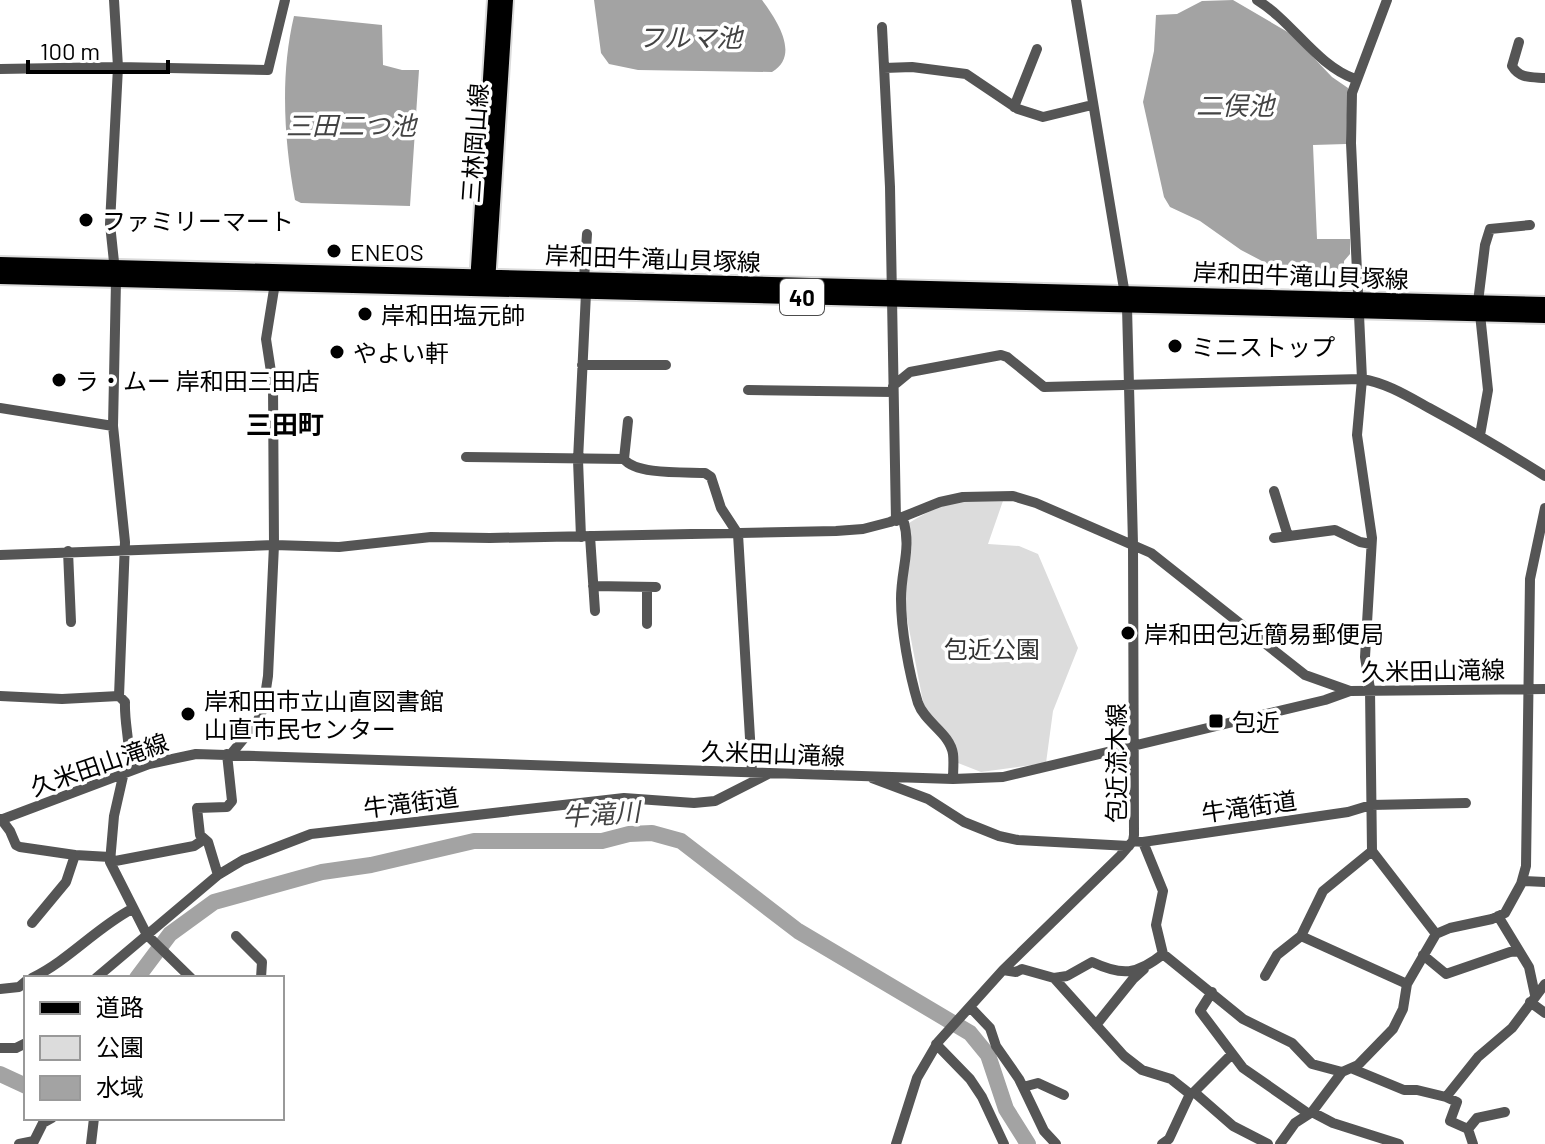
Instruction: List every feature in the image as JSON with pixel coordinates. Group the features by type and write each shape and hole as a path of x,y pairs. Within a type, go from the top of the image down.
{"main road":[{"name":"三林岡山線","path":"482,282 495,0"},
{"name":"三林岡山線","path":"482,282 506,0"},
{"name":"岸和田牛滝山貝塚線","path":"0,264 113,265 585,286 1479,308 1545,304"},
{"name":"岸和田牛滝山貝塚線","path":"0,277 275,283 482,282"},
{"name":"岸和田牛滝山貝塚線","path":"1479,308 1545,316"}],"street":[{"path":"114,0 118,67 110,224 116,281 113,426 124,550 119,696 125,702 124,727 131,752 114,816 110,860 148,937 188,976"},
{"path":"0,69 118,67 268,70 285,0"},
{"name":"包近流木線","path":"896,1144 917,1078 936,1044 1003,970 1135,843 1133,544 1126,300 1076,0"},
{"path":"1257,0 1274,10 1338,73 1355,79"},
{"path":"1387,0 1355,79 1351,143 1362,379 1357,435 1371,544 1365,657 1370,689 1372,851 1436,934"},
{"path":"882,27 899,520 908,536 901,598 904,633 919,705 929,722 948,741 953,752 953,779"},
{"path":"1519,42 1512,66 1516,73 1523,77 1545,78"},
{"path":"1014,107 1037,49"},
{"path":"884,68 912,67 966,74 1014,107 1030,114 1053,117 1064,110 1092,105"},
{"path":"1480,435 1488,390 1479,308 1485,245 1490,229 1530,225"},
{"path":"587,234 578,460 595,611"},
{"path":"218,875 208,842 200,835 197,808 227,807 232,801 229,754 256,724 263,709 268,676 274,545 273,385 266,339 275,283"},
{"path":"748,390 893,389 910,372 1001,355 1044,387 1362,379 1390,387 1480,435 1545,476"},
{"path":"582,365 666,365"},
{"path":"5,412 58,423 113,426"},
{"path":"628,421 624,459 631,467 705,473 711,477 721,508 738,534 752,772"},
{"path":"466,457 624,459"},
{"path":"1274,491 1288,536"},
{"path":"0,555 274,545 339,547 410,538 849,530 899,520 940,502 963,497 1013,496 1133,544 1171,567 1305,675 1350,691"},
{"path":"1280,1144 1295,1123 1310,1113 1348,1070 1393,1029 1403,1009 1407,984 1436,934 1505,913 1522,881 1526,866 1530,579 1545,508"},
{"path":"1274,538 1335,530 1371,544"},
{"path":"68,551 71,622"},
{"path":"593,586 652,587 647,624"},
{"name":"久米田山滝線","path":"0,820 171,758 229,754 953,779 1003,777 1350,691 1545,689"},
{"path":"0,696 62,699 119,696"},
{"name":"牛滝街道","path":"99,976 218,875 243,860 311,834 624,798 715,801 770,773"},
{"name":"牛滝街道","path":"866,776 928,799 964,822 1018,840 1135,843 1348,812 1371,805 1466,803"},
{"path":"0,820 20,847 110,860 194,846 203,840"},
{"path":"1135,843 1163,891 1156,925 1163,954 1243,1019 1292,1043 1312,1064 1348,1070 1404,1090 1446,1097 1457,1102 1450,1121 1468,1129 1473,1144"},
{"path":"1265,976 1277,955 1301,936 1323,891 1372,851"},
{"path":"32,923 66,882 75,855"},
{"path":"1522,881 1545,882"},
{"path":"36,976 53,967 132,909"},
{"path":"1498,916 1529,967 1532,998 1545,1013"},
{"path":"236,936 262,962 261,976"},
{"path":"1301,936 1407,984"},
{"path":"1423,955 1446,974 1519,951"},
{"path":"1096,1025 1133,979 1163,954"},
{"path":"1003,970 1016,972 1022,969 1054,978 1067,976 1092,962 1126,972 1145,969"},
{"path":"1054,978 1124,1056 1142,1070 1171,1079 1233,1126 1268,1144"},
{"path":"0,989 19,987 24,983"},
{"path":"1446,1097 1478,1057 1512,1028 1545,984"},
{"path":"1212,992 1200,1011 1243,1068 1310,1113 1399,1144"},
{"path":"967,1010 990,1028 996,1046 1023,1087 1044,1131 1056,1144"},
{"path":"0,1048 16,1048 24,1044"},
{"path":"936,1044 970,1079 1004,1144"},
{"path":"1162,1144 1169,1139 1192,1093 1232,1054"},
{"path":"1023,1087 1038,1083 1064,1095"},
{"path":"1468,1129 1477,1118 1505,1112"},
{"path":"19,1144 34,1141 43,1123 48,1120"},
{"path":"91,1144 94,1120"}],"green space":[{"name":"包近公園","path":"1004,498 988,544 1019,546 1038,554 1078,648 1053,711 1046,763 981,772 958,763 924,707 905,608 912,547 909,523 954,503"}],"water":[{"name":"フルマ池","path":"594,0 762,0 779,27 785,56 772,72 638,70 609,64 601,53"},
{"name":"二俣池","path":"1233,0 1291,34 1332,77 1348,88 1346,144 1313,145 1317,239 1350,239 1350,254 1344,261 1344,273 1283,272 1241,250 1200,221 1170,207 1164,197 1143,102 1154,51 1156,15 1177,14 1202,1"},
{"name":"三田二つ池","path":"294,16 382,25 383,65 419,70 410,206 301,203 295,200 285,108 287,61"}],"waterway":[{"name":"牛滝川","path":"138,976 170,934 214,902 322,872 371,865 474,841 602,841 629,834 652,833 681,841 798,931 970,1033 988,1055 1006,1109 1028,1144"},
{"name":"牛滝川","path":"0,1074 24,1085"}],"place":[{"name":"ファミリーマート","path":"86,220"},
{"name":"ENEOS","path":"334,251"},
{"name":"岸和田塩元帥","path":"365,314"},
{"name":"ミニストップ","path":"1175,346"},
{"name":"やよい軒","path":"337,352"},
{"name":"ラ・ムー 岸和田三田店","path":"59,380"},
{"name":"岸和田包近簡易郵便局","path":"1128,633"},
{"name":"岸和田市立山直図書館 山直市民センター","path":"188,714"},
{"name":"包近","path":"1216,721"}],"district":[{"name":"三田町","path":"285,423"}]}
